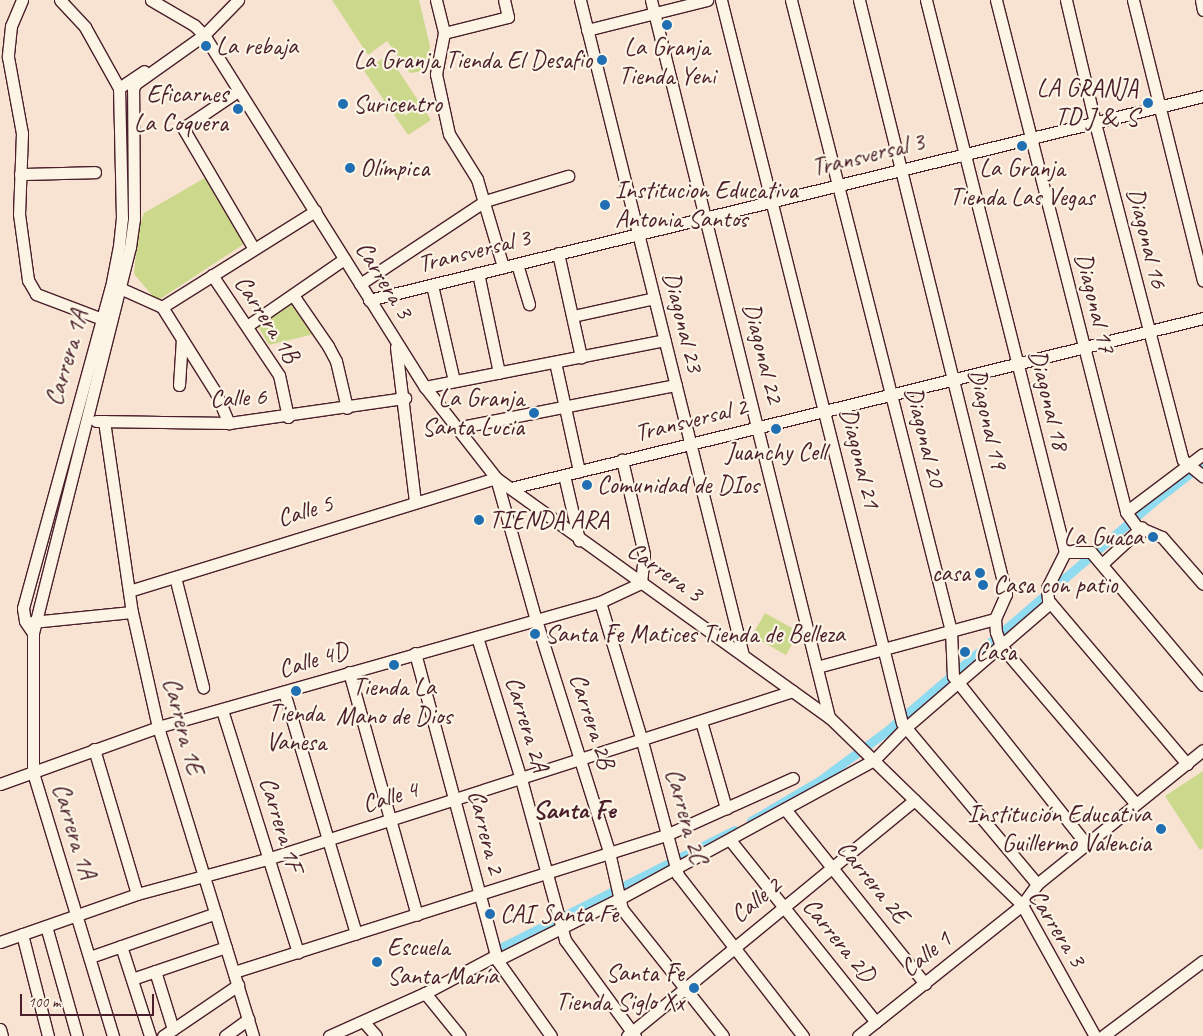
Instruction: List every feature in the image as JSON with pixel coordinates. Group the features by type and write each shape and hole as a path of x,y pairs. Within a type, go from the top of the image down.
{"street":[{"path":"22,0 11,26 8,57 22,133 19,214 28,280 36,294 102,319"},
{"name":"Carrera 1A","path":"32,626 23,608 72,422 111,287 122,218 120,88 85,27 60,0"},
{"name":"Carrera 3","path":"151,0 194,25 204,34 425,387 496,478 579,540 829,717 1022,905 1095,1036"},
{"path":"120,88 130,78 183,50 204,34 238,0"},
{"path":"436,0 444,34 436,74 449,134 472,168 485,201 503,267"},
{"path":"444,34 508,17 504,0"},
{"name":"Diagonal 23","path":"580,0 743,655"},
{"path":"587,30 653,7 707,0"},
{"name":"Diagonal 21","path":"721,0 902,721 1037,884"},
{"name":"Diagonal 20","path":"790,0 951,631 950,662 955,679 1087,845"},
{"name":"Diagonal 19","path":"859,0 955,378 1006,594 995,619 999,640"},
{"name":"Diagonal 18","path":"926,0 963,155 1065,552"},
{"name":"Diagonal 17","path":"996,0 1083,348 1133,521"},
{"name":"Diagonal 16","path":"1066,0 1094,123 1183,460 1203,476"},
{"path":"1133,0 1203,280"},
{"path":"1201,0 1203,10"},
{"name":"Diagonal 22","path":"653,7 759,426 829,717"},
{"name":"Carrera 1A","path":"113,1036 33,772 32,626 122,289 134,219 133,89 135,84 183,50"},
{"path":"238,91 183,128 254,249"},
{"name":"Transversal 3","path":"369,300 1203,96"},
{"path":"20,174 95,172"},
{"path":"360,284 485,201 568,176"},
{"path":"229,423 224,408 162,307 315,211"},
{"path":"558,254 581,357"},
{"path":"247,326 344,259"},
{"path":"517,264 529,304"},
{"path":"478,273 499,373"},
{"name":"Carrera 1B","path":"212,275 279,375 288,417"},
{"path":"432,284 454,382"},
{"name":"Carrera 1A","path":"122,289 162,307"},
{"path":"293,295 332,354 347,408"},
{"path":"573,316 654,298"},
{"name":"Transversal 2","path":"511,488 890,393 1203,318"},
{"path":"179,385 182,339"},
{"path":"425,387 664,340"},
{"path":"396,342 405,398 416,501"},
{"path":"556,362 579,471"},
{"path":"456,428 676,385"},
{"name":"Calle 6","path":"72,422 229,423 288,417 405,398"},
{"name":"Carrera 1E","path":"104,421 132,612 158,727 253,1036"},
{"path":"1101,563 1133,521 1203,454"},
{"path":"622,460 644,554 641,583"},
{"path":"564,475 579,540"},
{"name":"Calle 5","path":"129,591 416,501 496,478"},
{"name":"Carrera 2B","path":"496,478 536,620 581,760 609,852 619,897 627,919 723,1036"},
{"path":"1133,521 1162,537 1203,584"},
{"path":"1187,764 1049,602 1047,588 1065,552 1091,552 1203,685"},
{"path":"175,577 203,687"},
{"name":"Calle 4D","path":"0,784 158,727 600,602 641,583"},
{"name":"Carrera 2C","path":"600,602 642,741 674,865 682,884 803,1036"},
{"path":"329,1036 364,1022 425,993 495,955 560,927 619,897 674,865 730,840 871,758 902,721 955,679 999,640 1049,602"},
{"path":"32,626 132,612"},
{"path":"817,667 995,619"},
{"name":"Carrera 2A","path":"477,638 521,779 560,927 578,960 631,1035"},
{"path":"999,640 1135,803"},
{"name":"Carrera 2","path":"415,653 495,955 551,1036"},
{"path":"349,672 417,915"},
{"name":"Calle 4","path":"0,942 137,894 326,840 642,741 792,691"},
{"path":"284,692 326,840 356,934"},
{"name":"Carrera 1F","path":"222,710 298,952"},
{"path":"702,721 726,808"},
{"path":"94,749 137,894"},
{"name":"Calle 1","path":"858,1036 1022,905 1037,884 1203,750"},
{"path":"234,972 609,852 668,840 726,808 793,778"},
{"name":"Calle 2","path":"631,1035 732,949 914,800"},
{"name":"Carrera 2E","path":"785,809 925,984"},
{"name":"Carrera 2D","path":"730,840 876,1022"},
{"path":"90,956 216,914"},
{"path":"46,926 77,1036"},
{"path":"22,934 48,1036"},
{"path":"121,946 150,1036"},
{"path":"132,979 226,947"},
{"path":"1103,1036 1203,961"},
{"path":"155,971 168,1033 238,985"},
{"path":"425,993 460,1036"},
{"path":"225,1036 248,1020"},
{"path":"364,1022 376,1036"},
{"path":"0,1029 2,1036"}],"green space":[{"path":"332,0 419,0 430,46 429,59 424,71 410,73 387,41 368,55"},
{"path":"388,55 431,120 408,135 364,71"},
{"path":"208,176 247,242 157,301 134,274 138,230 144,213"},
{"path":"291,302 314,334 269,345 256,323"},
{"path":"765,613 799,632 786,655 752,636"},
{"path":"1203,771 1203,848 1200,850 1165,796"}],"waterway":[{"path":"751,821 819,781 888,730 1152,503 1203,463"},
{"path":"496,950 735,830"}],"place":[{"name":"La Granja Tienda Yeni","path":"667,25"},
{"name":"La rebaja","path":"206,46"},
{"name":"La Granja Tienda El Desafio","path":"602,60"},
{"name":"LA GRANJA TD J &, S","path":"1148,103"},
{"name":"Suricentro","path":"343,104"},
{"name":"Eficarnes La Coquera","path":"238,109"},
{"name":"La Granja Tienda Las Vegas","path":"1022,146"},
{"name":"Olímpica","path":"350,168"},
{"name":"Institucion Educativa Antonia Santos","path":"605,205"},
{"name":"La Granja Santa Lucia","path":"534,413"},
{"name":"Juanchy Cell","path":"776,429"},
{"name":"Comunidad de DIos","path":"587,485"},
{"name":"TIENDA ARA","path":"479,520"},
{"name":"La Guaca","path":"1153,537"},
{"name":"casa","path":"980,573"},
{"name":"Casa con patio","path":"983,585"},
{"name":"Santa Fe Matices Tienda de Belleza","path":"535,634"},
{"name":"Casa","path":"965,652"},
{"name":"Tienda La Mano de Dios","path":"394,665"},
{"name":"Tienda Vanesa","path":"296,691"},
{"name":"Institución Educativa Guillermo Valencia","path":"1161,829"},
{"name":"CAI Santa Fe","path":"490,914"},
{"name":"Escuela Santa María","path":"377,962"},
{"name":"Santa Fe Tienda Siglo Xx","path":"694,988"}],"district":[{"name":"Santa Fe","path":"574,810"}]}
